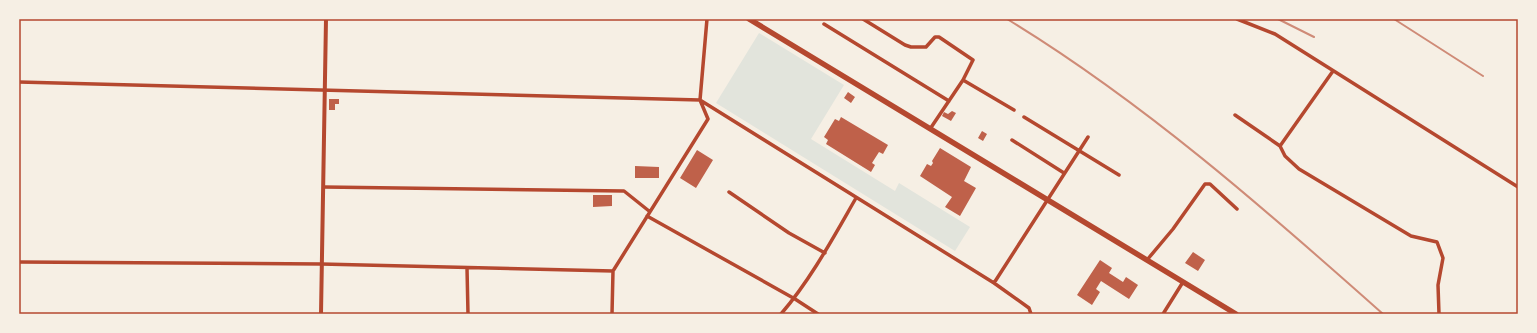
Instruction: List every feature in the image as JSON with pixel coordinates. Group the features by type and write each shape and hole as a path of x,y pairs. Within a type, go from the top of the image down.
{"main road":[{"path":"749,19 1236,314"}],"street":[{"path":"320,314 326,91 326,19"},
{"path":"612,314 613,271 649,211 708,119 700,100 707,19"},
{"path":"864,19 911,48 926,47 935,37 939,37 973,60 964,80 930,129"},
{"path":"1237,19 1275,34 1518,187"},
{"path":"824,24 949,101"},
{"path":"1280,146 1333,71"},
{"path":"964,80 1014,110"},
{"path":"19,82 700,100 994,283 1029,308 1031,314"},
{"path":"1235,115 1280,146 1284,156 1299,169 1411,236 1437,242 1443,258 1438,285 1439,314"},
{"path":"1024,117 1119,175"},
{"path":"994,283 1088,137"},
{"path":"1012,140 1064,173"},
{"path":"1147,260 1173,229 1205,184 1210,184 1237,209"},
{"path":"324,187 624,191 649,211"},
{"path":"729,192 789,233 825,253"},
{"path":"781,314 795,299 825,253 856,198"},
{"path":"647,216 795,299 818,314"},
{"path":"19,262 321,264 613,271"},
{"path":"467,268 468,314"},
{"path":"1163,314 1183,282"}],"shaded area":[{"path":"759,33 844,85 811,139 895,191 899,183 970,227 955,251 716,103"}],"building":[{"path":"848,92 855,97 851,103 844,98"},
{"path":"329,99 339,99 339,104 335,104 335,110 329,110"},
{"path":"952,111 956,113 951,121 942,116 944,112 948,114"},
{"path":"841,117 888,145 883,154 879,152 872,163 875,165 871,172 826,144 828,140 824,137 835,119 839,121"},
{"path":"982,131 987,134 983,141 978,138"},
{"path":"940,148 971,167 964,181 976,188 960,216 945,207 952,197 920,176 927,164 931,166 933,163 932,161"},
{"path":"697,150 713,160 696,188 680,178"},
{"path":"635,166 659,167 659,178 635,178"},
{"path":"593,195 612,195 612,206 593,207"},
{"path":"1193,252 1205,260 1198,271 1185,263"},
{"path":"1100,260 1112,268 1109,273 1123,282 1126,277 1138,285 1129,299 1101,281 1096,289 1100,292 1092,305 1077,295"}],"railway":[{"path":"1007,19 1057,51 1154,121 1248,196 1383,314"},
{"path":"1278,19 1314,37"},
{"path":"1394,19 1483,76"}]}
